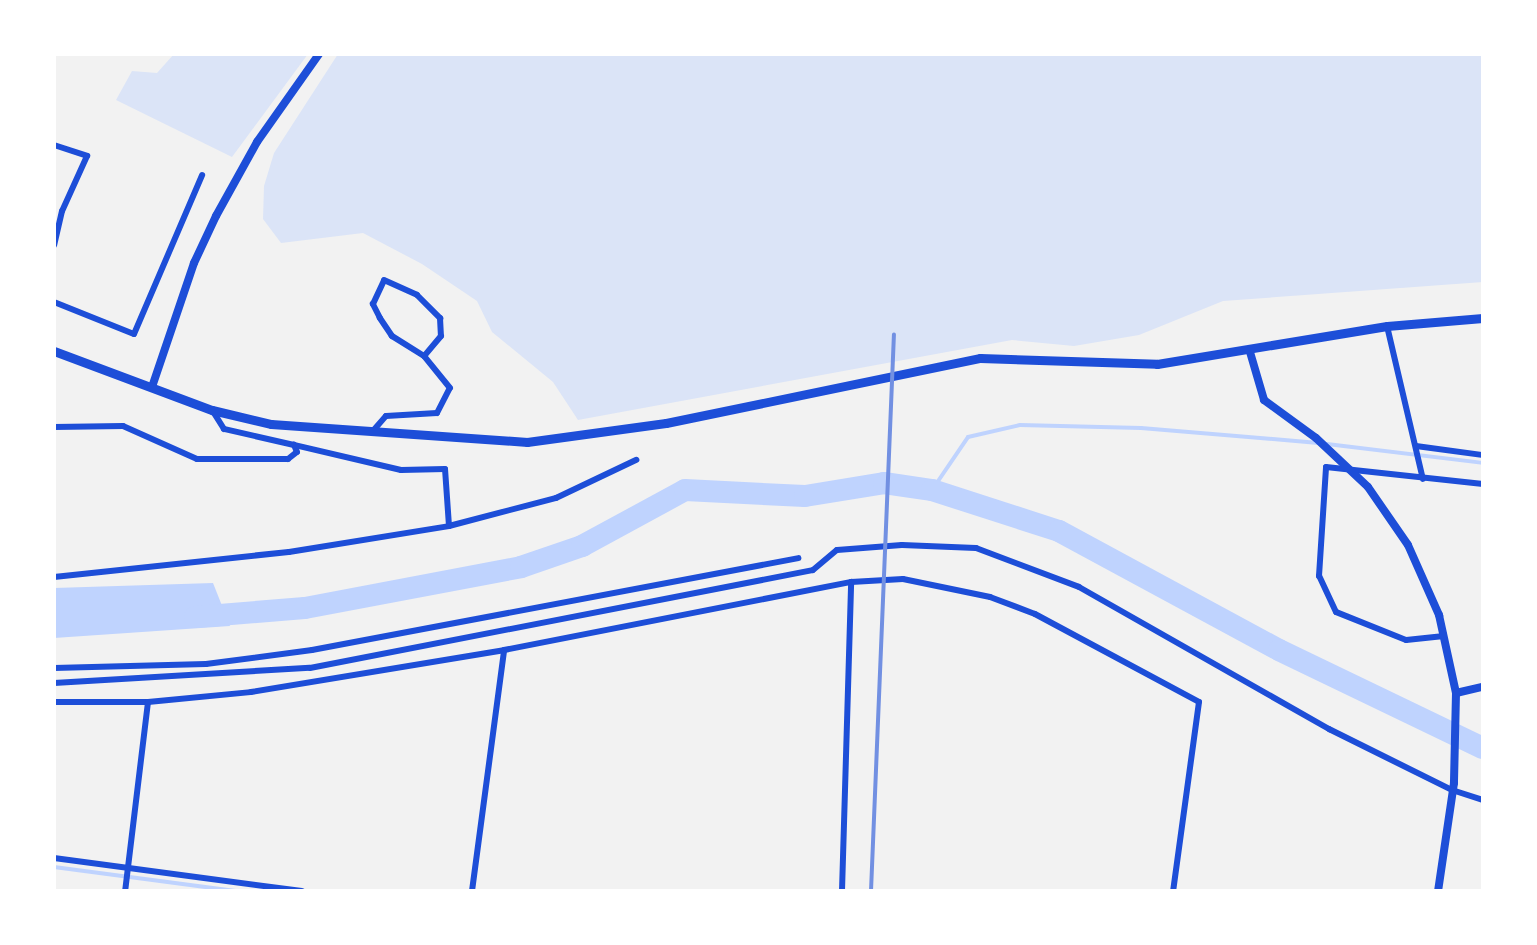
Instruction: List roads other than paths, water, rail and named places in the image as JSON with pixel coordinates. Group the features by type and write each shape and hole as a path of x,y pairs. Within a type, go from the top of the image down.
{"main road":[{"path":"54,351 212,410 271,424 370,435 571,439 980,358 1157,364 1250,352 1387,326 1483,318"}],"street":[{"path":"152,387 194,263 216,216 257,142 319,54"},
{"path":"54,145 87,156 62,211 54,245"},
{"path":"54,302 134,334 202,175"},
{"path":"370,435 386,416 422,417 437,413 447,403 450,388 424,356 392,336 380,318 373,304 384,280 417,295 440,318 441,336 424,356"},
{"path":"1387,326 1423,479"},
{"path":"1250,352 1264,400 1316,438 1368,487 1408,545 1444,636 1456,693 1453,786 1438,891"},
{"path":"212,410 224,429 401,470 445,469 449,526"},
{"path":"54,427 123,426 197,459 288,459 297,452 294,445"},
{"path":"1416,446 1483,455"},
{"path":"54,577 289,552 449,526 556,498 636,460"},
{"path":"1444,636 1406,640 1336,612 1319,576 1326,467 1483,484"},
{"path":"54,683 310,668 813,570 837,550 902,545 976,548 1079,587 1329,729 1483,800"},
{"path":"54,668 206,664 312,650 798,558"},
{"path":"54,702 148,702 251,692 504,650 851,582 903,579 990,597 1082,636 1199,702 1173,891"},
{"path":"842,891 851,582"},
{"path":"472,891 504,650"},
{"path":"1456,693 1483,687"},
{"path":"125,891 148,702"},
{"path":"54,858 302,891"}],"water":[{"path":"213,583 230,626 54,638 54,588"}],"waterway":[{"path":"932,490 968,437 1020,425 1141,428 1318,443"},
{"path":"1327,444 1483,463"},
{"path":"195,617 305,608 521,567 582,546 685,490 805,496 884,483 932,490 1059,531 1279,650 1483,748"},
{"path":"54,867 237,891"}],"railway":[{"path":"871,891 894,334"}]}
